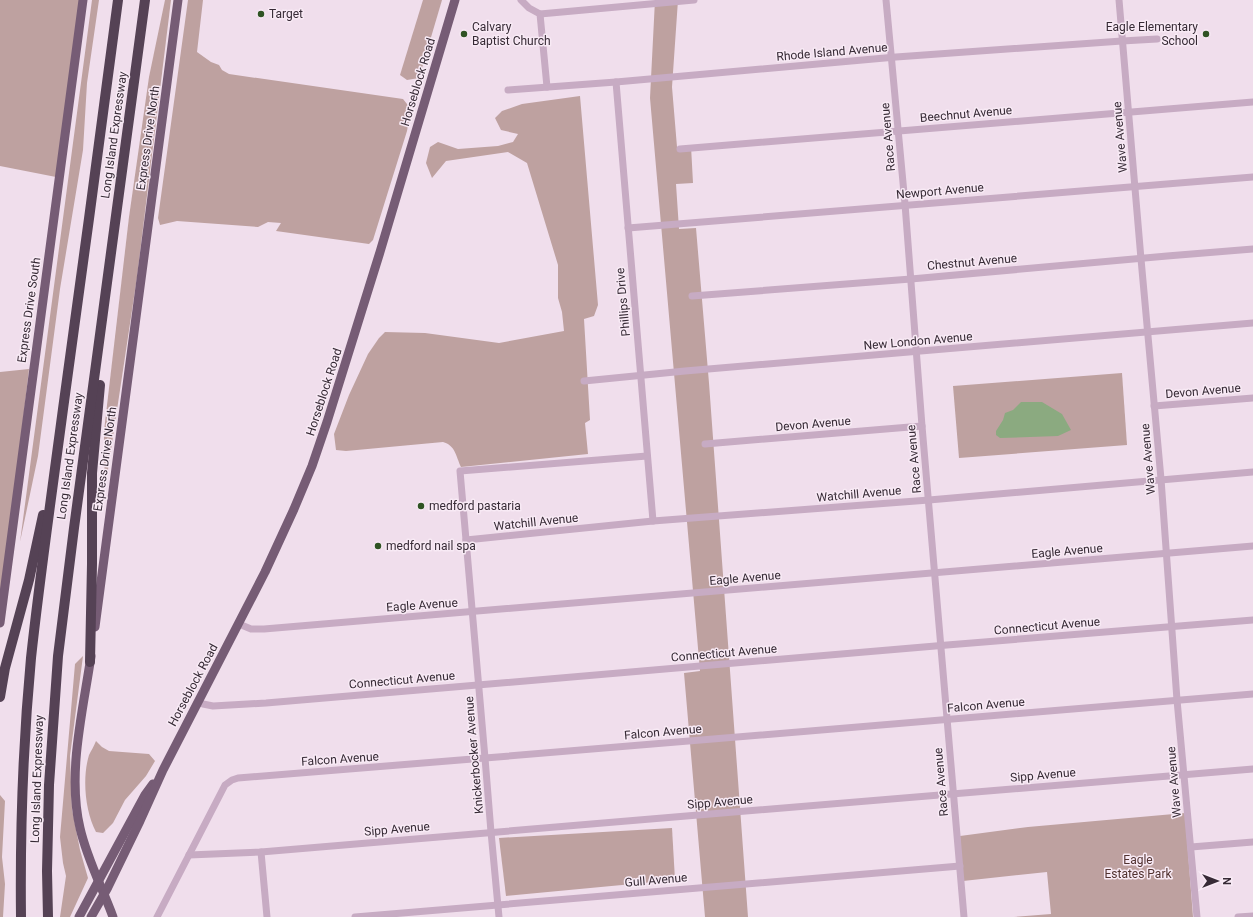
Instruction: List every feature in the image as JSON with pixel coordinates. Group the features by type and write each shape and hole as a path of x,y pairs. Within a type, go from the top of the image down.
{"highway":[{"name":"Long Island Expressway","path":"21,917 21,824 27,701 36,615 118,0"},
{"name":"Long Island Expressway","path":"48,917 47,871 49,785 56,678 63,614 145,0"},
{"path":"90,662 92,473 99,390 103,313"},
{"path":"0,697 5,668 29,580 57,453"}],"main road":[{"name":"Express Drive South","path":"0,623 84,0"},
{"name":"Express Drive North","path":"113,917 89,859 80,827 76,806 75,786 77,753 178,0"},
{"name":"Horseblock Road","path":"91,917 150,800 163,770 265,572 294,509 320,445 380,252 455,0"},
{"name":"Horseblock Road","path":"79,917 145,795 163,770"},
{"path":"89,859 98,862 110,860"}],"street":[{"path":"521,0 529,8 540,14 694,0"},
{"name":"Race Avenue","path":"886,0 899,131 922,426 964,917"},
{"name":"Wave Avenue","path":"1119,0 1161,479 1165,553 1177,700 1197,917"},
{"path":"540,14 547,87"},
{"name":"Rhode Island Avenue","path":"508,90 892,58 1122,41 1157,40"},
{"name":"Phillips Drive","path":"616,82 653,521"},
{"name":"Beechnut Avenue","path":"680,150 1253,102"},
{"name":"Newport Avenue","path":"628,228 905,204 1253,177"},
{"name":"Chestnut Avenue","path":"692,296 911,279 1253,249"},
{"name":"New London Avenue","path":"584,381 1253,324"},
{"name":"Devon Avenue","path":"1154,406 1253,398"},
{"name":"Devon Avenue","path":"705,444 922,426"},
{"name":"Knickerbocker Avenue","path":"499,917 460,471 647,456"},
{"name":"Watchill Avenue","path":"466,540 653,521 929,500 1253,472"},
{"name":"Eagle Avenue","path":"239,624 251,628 264,629 1253,546"},
{"name":"Connecticut Avenue","path":"198,702 208,706 219,706 274,702 1253,620"},
{"name":"Falcon Avenue","path":"158,917 225,785 238,778 1253,694"},
{"name":"Sipp Avenue","path":"189,855 261,852 1253,769"},
{"path":"1191,847 1253,842"},
{"path":"261,852 267,917"},
{"name":"Gull Avenue","path":"355,917 960,866"},
{"path":"1238,917 1253,916"}],"green space":[{"path":"0,0 82,0 56,177 0,166"},
{"path":"92,0 99,0 87,83 83,150 60,289 38,456 20,542"},
{"path":"165,0 171,0 137,277 106,483 104,431 129,217 149,77"},
{"path":"188,0 203,0 197,52 211,62 219,65 222,70 229,74 403,99 411,109 407,131 373,240 369,244 276,231 281,223 268,222 258,227 177,221 160,225 158,218"},
{"path":"423,0 442,0 419,78 407,80 400,75"},
{"path":"655,0 678,0 672,87 677,147 691,146 693,183 676,184 679,229 696,228 709,383 748,917 705,917 684,673 700,671 650,98"},
{"path":"580,96 598,305 594,316 584,319 590,420 585,423 588,454 461,467 453,448 447,443 443,442 346,451 336,450 334,434 349,395 368,354 385,332 425,333 499,343 564,331 562,312 558,298 558,265 527,163 508,152 446,161 432,178 426,163 430,147 438,142 458,149 498,146 513,142 518,134 501,130 495,118 502,111 522,104"},
{"path":"29,369 0,620 0,372"},
{"path":"1122,373 1127,445 959,458 953,386"},
{"path":"83,656 70,756 72,809 80,850 88,878 70,917 60,917 66,876 60,837 75,664"},
{"path":"96,741 109,751 149,754 155,761 146,776 125,800 113,823 103,833 96,832 92,824 87,804 85,784 89,755"},
{"path":"0,795 5,801 2,857 5,884 3,917 0,917"},
{"name":"Eagle Estates Park","path":"1185,813 1193,917 1014,917 1051,914 1047,872 963,881 960,836 1028,827"},
{"path":"672,828 675,880 506,896 499,838"}],"shaded area":[{"path":"1021,402 1042,402 1062,414 1071,430 1058,436 1000,438 996,435 996,431 1003,420 1005,413 1013,410"}],"place":[{"name":"Target","path":"261,14"},
{"name":"Calvary Baptist Church","path":"464,34"},
{"name":"Eagle Elementary School","path":"1206,34"},
{"name":"medford pastaria","path":"421,506"},
{"name":"medford nail spa","path":"378,546"}]}
